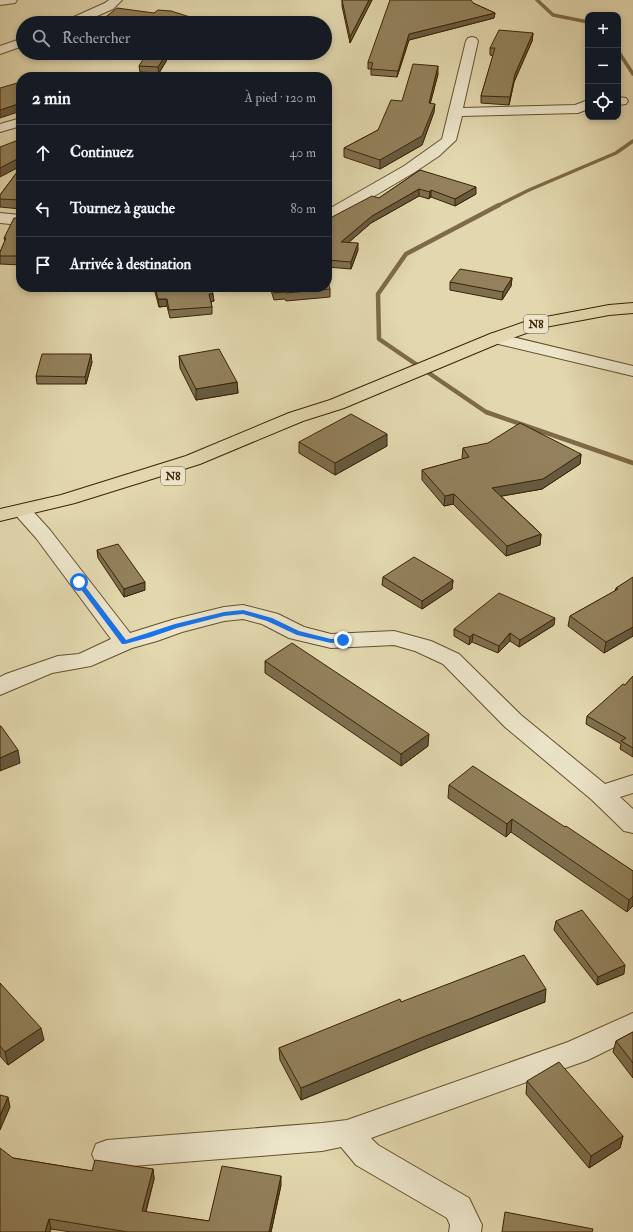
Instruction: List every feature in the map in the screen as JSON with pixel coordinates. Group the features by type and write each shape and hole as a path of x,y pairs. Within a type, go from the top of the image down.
{"highway":[{"name":"N8","path":"0,525 26,516 200,467 320,418 336,404 496,338 536,324 609,310 633,308"},
{"name":"N8","path":"0,515 26,516"}],"street":[{"path":"0,1 11,0"},
{"path":"86,16 109,6 116,0"},
{"path":"332,214 408,170 438,151 449,140 472,41"},
{"path":"0,50 16,44"},
{"path":"456,112 525,112 537,110 578,109 585,106"},
{"path":"0,113 16,121"},
{"path":"0,128 16,124"},
{"path":"0,218 16,220"},
{"path":"496,338 633,371"},
{"path":"26,516 125,642"},
{"path":"0,687 14,679 44,668 58,664 83,661 125,642 182,624 224,614 243,612 270,619 297,633 331,641 394,638 423,646 452,659 513,721 601,794 633,824"},
{"path":"601,794 633,784"},
{"path":"106,1154 322,1137 347,1133 578,1051 633,1025"},
{"path":"347,1133 367,1155 458,1208 466,1225 465,1232"}],"building":[{"path":"342,0 369,0 350,37"},
{"path":"390,0 471,0 473,3 495,13 409,34 398,71 371,69 373,63 368,62"},
{"path":"117,8 154,13 158,10 171,11 187,16 107,16"},
{"path":"499,30 533,33 515,74 510,97 481,96 495,48 490,48"},
{"path":"143,60 162,60 158,67 139,66"},
{"path":"413,64 438,66 429,103 435,104 422,136 380,160 344,148 378,130 391,100 402,101"},
{"path":"16,83 16,105 0,110 0,88"},
{"path":"16,141 16,160 0,168 0,147"},
{"path":"420,170 476,187 455,199 431,190 430,192 419,189 372,216 341,242 358,243 351,262 332,260 332,217 372,196 379,198"},
{"path":"16,174 16,200 0,199 0,195"},
{"path":"14,218 16,218 16,256 0,256 0,252 6,238 4,238"},
{"path":"460,269 512,278 503,292 450,282"},
{"path":"156,292 212,292 213,294 209,294 212,307 169,310 167,299 158,299"},
{"path":"219,349 237,382 196,389 179,356"},
{"path":"42,354 91,354 85,377 36,376"},
{"path":"351,414 387,434 335,463 299,442"},
{"path":"520,423 581,454 543,479 492,488 541,534 507,546 454,494 445,496 422,470 469,457 463,448 488,443"},
{"path":"118,544 145,582 124,589 97,550"},
{"path":"414,557 453,580 422,601 383,577"},
{"path":"633,577 633,627 606,642 570,616 618,589 616,588"},
{"path":"499,593 555,618 520,640 510,633 499,646 473,634 470,637 454,629"},
{"path":"292,643 429,734 401,754 265,661"},
{"path":"633,676 633,748 621,741 626,738 587,716 623,684 625,685"},
{"path":"0,726 18,750 0,758"},
{"path":"473,766 633,871 633,896 629,900 512,819 507,824 449,785"},
{"path":"582,910 625,965 598,977 556,921"},
{"path":"524,955 546,989 423,1037 301,1088 279,1048 400,999 401,1002"},
{"path":"0,983 41,1028 5,1052 0,1046"},
{"path":"633,1032 633,1063 616,1041"},
{"path":"559,1062 623,1136 591,1156 527,1081"},
{"path":"0,1095 8,1097 0,1116"},
{"path":"0,1148 13,1158 92,1171 95,1160 153,1169 142,1211 209,1221 222,1166 281,1176 269,1232 128,1232 49,1219 45,1232 0,1232"},
{"path":"505,1212 593,1229 592,1232 502,1232"}],"waterway":[{"path":"537,0 553,15 585,21"},
{"path":"621,56 633,74"},
{"path":"499,205 529,190 616,153 633,141"},
{"path":"499,205 406,254 378,294 379,339 486,412 633,463"}],"route":[{"path":"79,582 125,642 149,636 175,626 224,614 243,612 270,619 297,633 331,641 343,640"}]}
